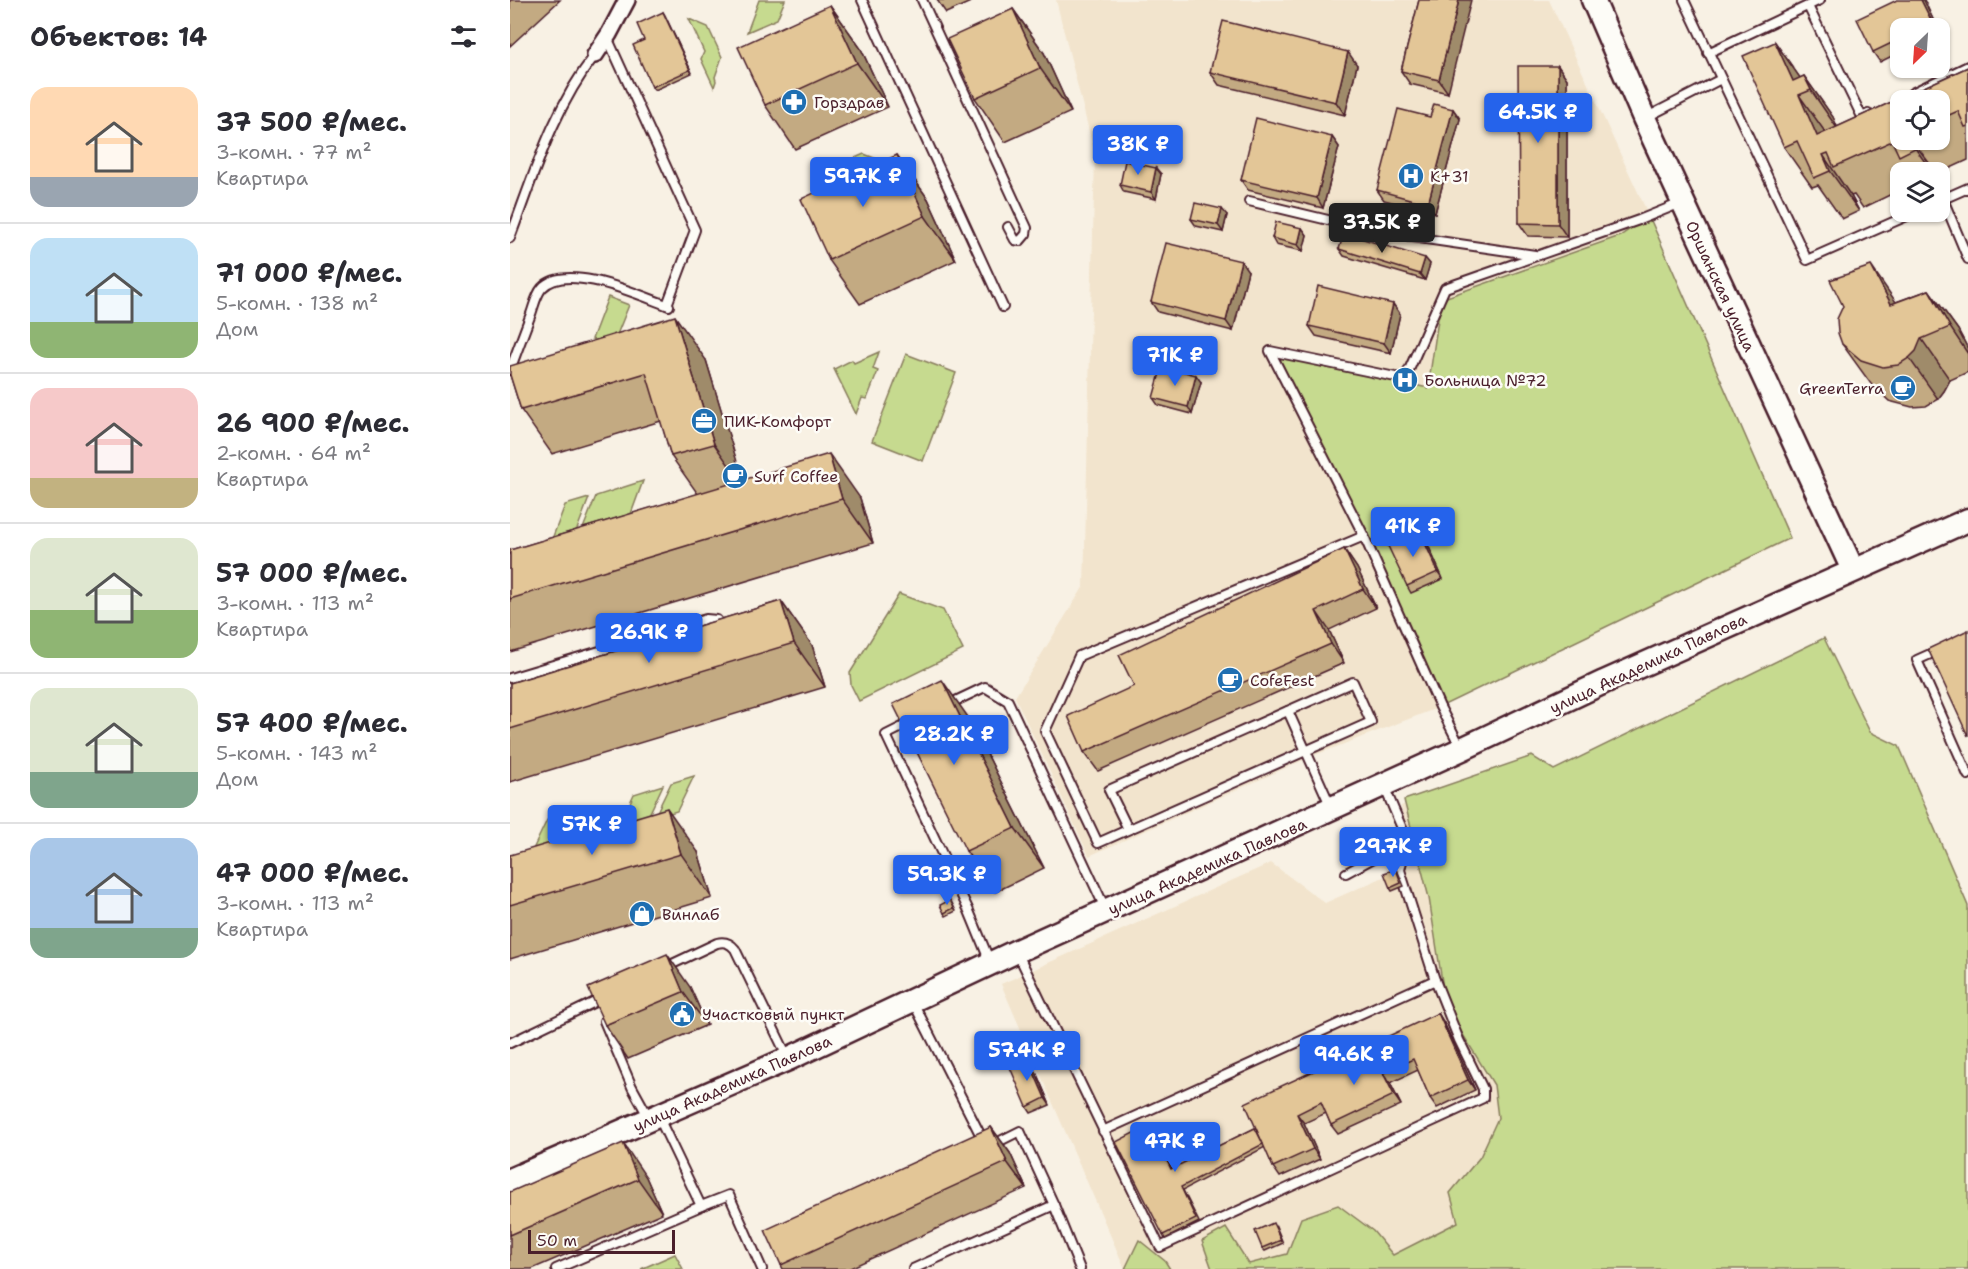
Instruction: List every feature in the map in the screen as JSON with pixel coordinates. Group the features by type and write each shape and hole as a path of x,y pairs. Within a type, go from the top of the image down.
{"street":[{"path":"595,54 627,0"},
{"name":"Оршанская улица","path":"1593,0 1644,118 1853,570"},
{"name":"улица Академика Павлова","path":"513,1176 654,1119 788,1059 990,963 1332,809 1604,682 1968,520"}],"lane":[{"path":"862,0 1003,307"},
{"path":"922,0 1027,228 1026,234 1020,241 1015,240 1008,227"},
{"path":"1684,0 1807,260 1893,222"},
{"path":"1708,53 1820,0"},
{"path":"1808,6 1863,117 1873,112"},
{"path":"510,370 539,292 543,287 564,279 584,278 610,284 668,306 695,230 607,37"},
{"path":"510,238 555,120 573,85 595,54"},
{"path":"1918,90 1968,66"},
{"path":"1644,118 1721,79"},
{"path":"1950,196 1968,188"},
{"path":"1249,201 1377,232 1536,255"},
{"path":"1462,749 1440,707 1364,536 1270,351 1405,379 1445,288 1639,220 1683,202"},
{"path":"1950,220 1968,259"},
{"path":"1128,829 1109,790 1353,682 1371,722 1098,843 1045,731 1078,656 1364,536"},
{"path":"510,678 706,619 720,622 724,628 723,638"},
{"path":"1948,645 1917,660 1968,775"},
{"path":"935,711 985,687 1008,701 1107,911"},
{"path":"1288,711 1332,809"},
{"path":"916,720 886,735 969,911 990,963"},
{"path":"1017,951 1160,1247 1483,1098 1483,1089 1459,1040 1435,980 1400,870 1407,840 1383,785"},
{"path":"1346,873 1407,840"},
{"path":"656,972 717,943 724,942 732,945 788,1059"},
{"path":"1102,1131 1435,980"},
{"path":"510,1043 606,996"},
{"path":"912,1000 986,1148 1020,1131 1080,1269"},
{"path":"596,1001 632,1087 654,1119 701,1206"},
{"path":"556,1269 729,1195 762,1269"},
{"path":"913,1269 1054,1205"}],"shaded area":[{"name":"Больница №72","path":"1056,0 1549,0 1649,216 1791,539 1440,707 1310,757 1089,856 1015,697 1084,586 1095,155"},
{"path":"1488,776 1655,1171 1430,1269 1125,1269 1001,984 1271,863 1325,903 1415,863 1407,840 1401,806"}],"green space":[{"path":"759,0 785,0 777,19 747,32"},
{"path":"689,19 708,27 722,57 714,87 701,59 704,52"},
{"path":"864,154 905,170 875,184 834,167"},
{"path":"1649,216 1790,538 1440,707 1274,353 1428,388 1441,299 1620,236"},
{"path":"608,297 629,305 612,347 592,339"},
{"path":"879,352 873,369 878,371 867,399 862,398 856,414 834,369 852,360 854,363"},
{"path":"906,354 956,373 923,461 872,441"},
{"path":"643,481 628,522 580,536 596,496"},
{"path":"589,498 576,532 552,539 565,505"},
{"path":"899,594 943,610 963,650 859,701 851,685 850,673"},
{"path":"1824,638 1870,732 1899,746 1968,906 1968,1269 1212,1269 1202,1241 1226,1228 1249,1264 1287,1254 1301,1218 1338,1205 1373,1231 1393,1255 1458,1222 1450,1193 1480,1157 1498,1118 1494,1085 1446,1007 1429,898 1404,800 1532,756 1554,770"},
{"path":"694,776 677,811 654,818 671,783"},
{"path":"663,785 646,821 618,829 634,794"},
{"path":"580,810 561,851 527,862 547,820"},
{"path":"1139,1240 1165,1261 1170,1269 1125,1269"},
{"path":"675,1254 683,1269 641,1269"}],"building":[{"path":"1419,0 1459,0 1439,80 1401,71"},
{"path":"1897,0 1921,0 1930,18 1890,18 1890,44 1873,52 1857,19"},
{"path":"830,5 857,63 765,105 738,47"},
{"path":"1013,9 1040,68 975,98 947,39"},
{"path":"663,12 690,70 652,87 633,45 644,40 637,24"},
{"path":"1223,21 1348,52 1336,102 1210,72"},
{"path":"1775,42 1793,81 1804,76 1811,90 1799,95 1817,136 1890,103 1890,142 1834,167 1828,153 1823,155 1830,171 1814,178 1797,141 1784,147 1743,56"},
{"path":"1518,66 1558,66 1558,224 1519,223"},
{"path":"1968,67 1968,126 1965,127 1958,111 1950,115 1950,90 1918,90 1944,78 1950,78 1950,75"},
{"path":"1434,104 1453,109 1428,204 1377,190 1398,109 1430,117"},
{"path":"1256,118 1332,137 1317,198 1241,180"},
{"path":"1896,150 1911,150 1899,156"},
{"path":"897,155 925,216 829,260 801,199"},
{"path":"1125,161 1156,168 1151,192 1120,185"},
{"path":"1195,203 1222,209 1218,225 1191,219"},
{"path":"1276,222 1302,228 1298,245 1272,238"},
{"path":"1344,233 1425,258 1420,274 1339,249"},
{"path":"1166,243 1241,261 1226,321 1151,302"},
{"path":"1871,266 1891,304 1929,290 1950,327 1921,339 1916,351 1898,365 1883,367 1861,360 1842,344 1838,333 1837,319 1843,306 1830,280"},
{"path":"1318,286 1393,304 1384,343 1309,326"},
{"path":"675,316 714,444 671,456 646,373 521,410 510,375 510,366"},
{"path":"1162,366 1196,375 1188,407 1153,398"},
{"path":"829,454 842,499 510,599 510,550"},
{"path":"1419,530 1438,572 1407,586 1387,544"},
{"path":"1344,549 1363,589 1316,611 1331,644 1084,752 1068,716 1134,686 1119,655"},
{"path":"781,601 794,643 510,729 510,683"},
{"path":"1968,630 1968,736 1928,649"},
{"path":"942,680 1015,828 966,851 893,704"},
{"path":"667,808 681,854 510,905 510,855"},
{"path":"931,867 936,877 917,886 912,875"},
{"path":"1396,869 1401,883 1390,888 1384,873"},
{"path":"950,900 954,908 944,913 940,905"},
{"path":"667,954 683,992 605,1025 588,988"},
{"path":"1438,1013 1468,1080 1430,1098 1413,1059 1383,1073 1394,1095 1331,1125 1321,1102 1297,1114 1313,1149 1273,1167 1245,1103"},
{"path":"1027,1057 1045,1098 1027,1107 1009,1065"},
{"path":"1149,1125 1171,1169 1255,1128 1263,1144 1181,1187 1196,1219 1163,1235 1116,1142"},
{"path":"991,1127 1007,1162 781,1265 765,1230"},
{"path":"623,1143 638,1179 510,1235 510,1192"},
{"path":"1273,1223 1281,1240 1262,1248 1255,1231"}],"place":[{"name":"Горздрав","path":"794,102"},
{"name":"К+31","path":"1411,176"},
{"name":"Больница №72","path":"1405,380"},
{"name":"GreenTerra","path":"1903,388"},
{"name":"ПИК-Комфорт","path":"704,421"},
{"name":"Surf Coffee","path":"735,476"},
{"name":"CofeFest","path":"1230,680"},
{"name":"Винлаб","path":"642,914"},
{"name":"Участковый пункт","path":"682,1014"}]}
